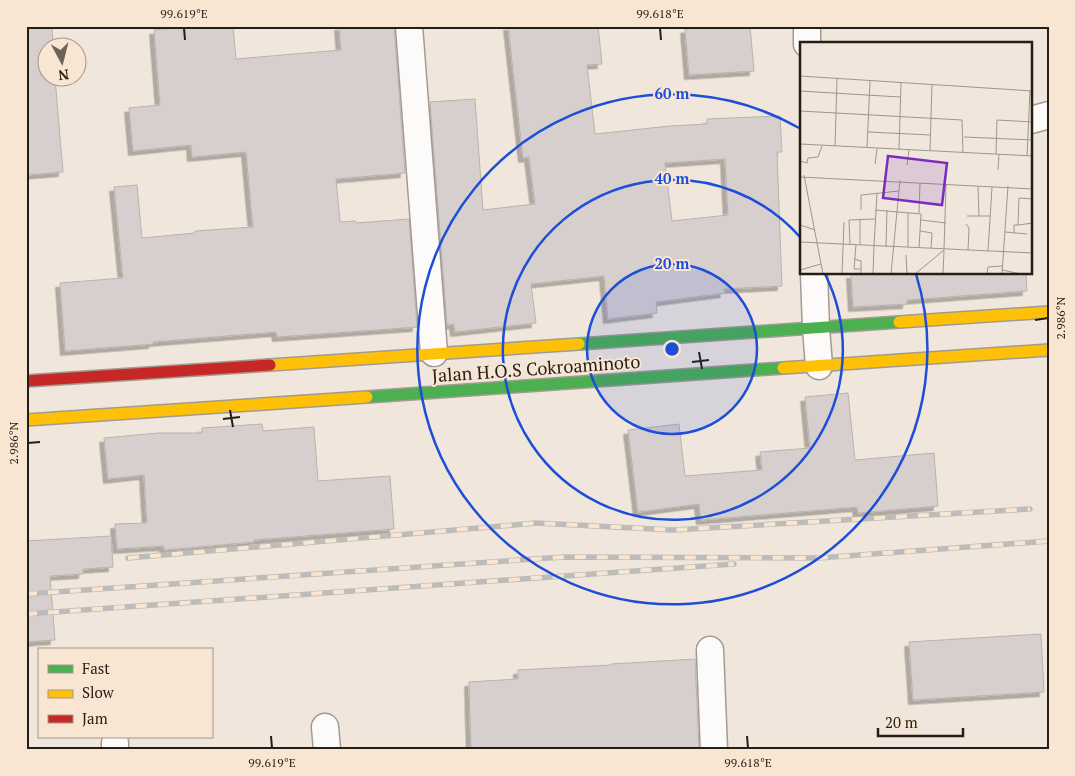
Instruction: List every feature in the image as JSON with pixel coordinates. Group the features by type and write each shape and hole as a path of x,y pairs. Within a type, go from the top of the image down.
{"main road":[{"name":"Jalan H.O.S Cokroaminoto","path":"26,381 1049,312"},
{"name":"Jalan H.O.S Cokroaminoto","path":"26,420 1049,350"}],"street":[{"path":"409,26 434,353"},
{"path":"807,26 807,42"},
{"path":"1032,120 1049,116"},
{"path":"814,275 819,366"},
{"path":"710,650 714,750"}],"building":[{"path":"26,26 52,26 53,38 38,38 38,88 56,88 63,172 26,175"},
{"path":"198,26 233,26 236,59 341,50 339,26 394,26 405,173 336,179 340,222 355,221 356,223 409,219 417,327 277,337 276,332 65,351 60,283 123,278 114,187 137,185 142,238 195,233 195,231 253,227 246,152 192,157 191,145 133,151 129,108 160,105 154,30"},
{"path":"508,26 598,26 602,64 587,65 595,134 707,124 707,119 780,116 782,152 777,152 782,286 724,289 725,293 656,302 657,313 608,319 604,276 531,284 536,323 455,332 454,324 447,325 430,102 475,99 483,210 535,204 529,157 523,158","holes":["725,159 728,215 672,221 665,163"]},
{"path":"711,26 750,26 754,71 689,75 685,29"},
{"path":"851,275 1026,275 1027,291 907,300 907,304 853,307"},
{"path":"848,393 855,460 934,453 938,506 858,513 857,507 701,520 699,504 638,512 628,430 679,424 685,476 762,470 760,452 810,448 805,397"},
{"path":"262,424 263,431 314,427 318,481 390,476 394,529 254,540 254,542 164,550 164,546 117,549 115,524 147,523 144,475 108,479 104,438 158,433 202,433 202,428"},
{"path":"111,536 113,567 83,569 83,574 50,576 55,640 26,642 26,541"},
{"path":"1041,634 1044,692 913,700 909,642"},
{"path":"695,659 699,750 471,750 469,682 518,679 518,670"}],"railway":[{"path":"128,558 536,523 673,530 1030,509"},
{"path":"26,594 564,557 819,558 1049,541"},
{"path":"26,614 734,564"}],"traffic: fast":[{"path":"579,344 899,322"},
{"path":"367,397 783,368"}],"traffic: slow":[{"path":"899,322 1049,312"},
{"path":"270,365 579,344"},
{"path":"783,368 1049,350"},
{"path":"26,420 367,397"}],"traffic: jam":[{"path":"26,381 270,365"}]}
